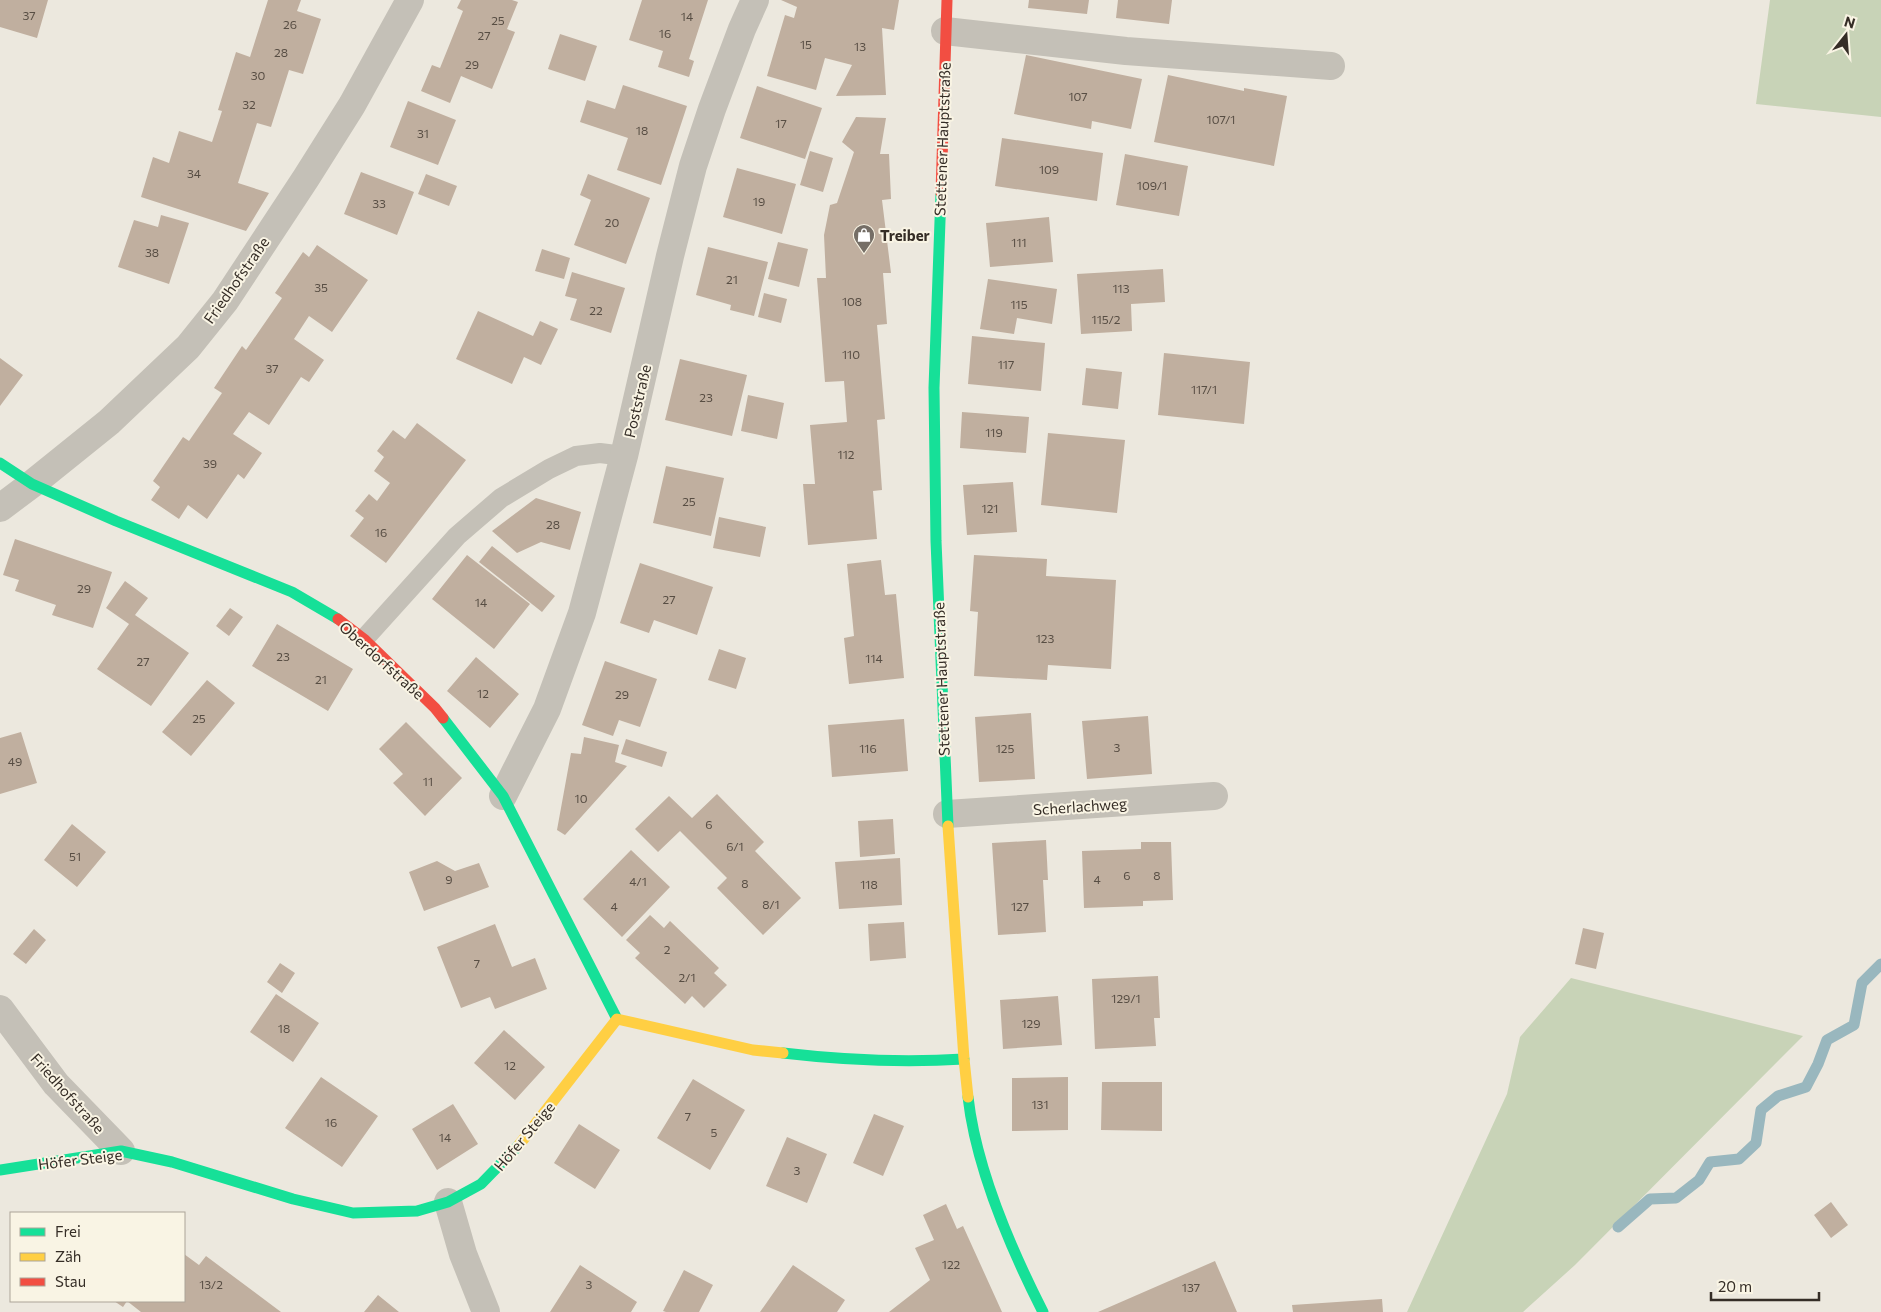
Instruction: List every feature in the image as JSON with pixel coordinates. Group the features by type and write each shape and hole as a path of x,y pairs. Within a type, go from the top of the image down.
{"street":[{"name":"Friedhofstraße","path":"0,508 109,422 181,354 225,301 352,105 410,0"},
{"name":"Poststraße","path":"503,796 547,709 582,613 624,456 670,256 693,166 712,109 755,0"},
{"name":"Stettener Hauptstraße","path":"947,0 934,388 936,541 947,814 964,1059 971,1120 990,1186 1019,1264 1043,1312"},
{"path":"945,31 1126,52 1331,66"},
{"name":"Oberdorfstraße","path":"0,463 32,484 116,521 292,592 332,615 364,640 435,708 503,796 617,1019"},
{"name":"Scherlachweg","path":"947,814 1214,796"},
{"name":"Friedhofstraße","path":"0,1009 56,1084 121,1151"},
{"path":"617,1019 753,1050 833,1059 916,1062 964,1059"},
{"name":"Höfer Steige","path":"0,1170 121,1151 172,1162 293,1199 352,1213 417,1211 448,1202 481,1184 514,1152 617,1019"},
{"path":"448,1202 463,1254 486,1312"}],"lane":[{"path":"364,640 457,536 501,498 549,469 576,456 600,453 624,456"}],"green space":[{"path":"1770,0 1881,0 1881,117 1756,104"},
{"path":"1571,978 1803,1036 1575,1265 1523,1312 1407,1312 1507,1094 1520,1037"}],"building":[{"path":"0,0 48,0 37,38 0,27"},
{"path":"268,0 301,0 297,11 321,19 303,74 289,70 271,127 257,123 238,183 269,193 246,231 141,197 153,157 169,163 179,131 212,142 222,111 218,110 236,52 250,57"},
{"path":"461,0 512,0 518,2 507,29 515,32 492,89 461,76 450,103 421,91 432,65 440,68 463,11 457,8"},
{"path":"642,0 708,0 689,59 694,61 689,77 658,67 663,51 629,40"},
{"path":"781,0 899,0 894,30 882,28 886,95 836,96 852,65 825,58 816,90 767,76 785,15 794,18 797,7"},
{"path":"1029,0 1089,0 1087,14 1028,8"},
{"path":"1118,0 1172,0 1169,24 1116,18"},
{"path":"560,34 597,46 585,81 548,69"},
{"path":"1026,55 1142,79 1131,129 1092,121 1091,129 1014,114"},
{"path":"1168,75 1244,91 1244,88 1287,96 1274,166 1154,142"},
{"path":"623,85 687,106 661,185 617,170 628,138 580,122 587,100 615,109"},
{"path":"757,86 822,108 805,159 740,138"},
{"path":"408,101 456,120 438,165 390,147"},
{"path":"856,117 886,118 880,154 889,154 891,199 882,200 891,273 883,273 887,324 877,325 885,419 877,420 882,490 873,491 877,539 808,545 803,484 815,484 810,425 847,422 844,381 825,382 817,278 826,278 824,235 830,205 837,203 854,152 842,142"},
{"path":"1002,138 1103,153 1097,201 995,186"},
{"path":"810,151 833,158 823,192 800,185"},
{"path":"1125,154 1188,166 1179,216 1116,205"},
{"path":"737,168 796,184 782,234 723,217"},
{"path":"361,172 414,192 397,235 344,214"},
{"path":"426,174 457,186 449,206 418,194"},
{"path":"588,174 650,198 626,264 574,245 591,200 580,195"},
{"path":"161,215 189,223 169,284 118,267 134,220 158,227"},
{"path":"1049,217 1053,262 990,267 986,223"},
{"path":"778,242 808,249 799,287 768,279"},
{"path":"317,245 368,280 332,332 309,316 294,339 324,360 309,382 301,377 269,425 249,412 233,434 262,453 244,479 238,474 207,519 188,505 179,519 151,500 160,487 153,481 183,437 189,441 222,393 214,388 242,346 246,350 282,298 275,293 303,252 309,257"},
{"path":"708,247 768,262 754,316 730,310 731,305 696,295"},
{"path":"542,249 570,258 564,279 535,271"},
{"path":"1163,269 1165,302 1131,304 1132,331 1081,334 1077,274"},
{"path":"572,272 625,288 611,333 570,320 577,299 565,296"},
{"path":"988,279 1057,289 1052,324 1017,318 1014,334 980,329"},
{"path":"764,293 787,299 781,323 758,317"},
{"path":"478,311 533,336 540,321 558,329 541,365 524,357 512,384 456,359"},
{"path":"972,336 1045,343 1041,391 968,384"},
{"path":"1164,353 1250,362 1244,424 1158,415"},
{"path":"0,358 23,375 0,406"},
{"path":"680,359 747,375 732,436 665,420"},
{"path":"1086,368 1122,372 1118,409 1082,405"},
{"path":"748,395 784,403 777,439 741,431"},
{"path":"962,412 1029,417 1026,453 960,448"},
{"path":"417,423 466,460 386,563 350,536 364,518 355,511 369,494 377,501 390,483 374,471 384,457 377,451 393,430 405,439"},
{"path":"1048,433 1125,440 1117,513 1041,505"},
{"path":"666,466 724,478 711,536 653,523"},
{"path":"1013,482 1017,532 967,535 963,485"},
{"path":"536,498 581,512 570,550 541,542 517,553 492,531"},
{"path":"719,517 766,527 760,557 713,548"},
{"path":"15,539 112,572 93,628 52,615 56,605 15,591 19,580 3,575"},
{"path":"492,546 555,596 542,612 479,562"},
{"path":"467,555 530,604 494,649 432,599"},
{"path":"974,555 1047,559 1046,576 1116,580 1111,669 1048,665 1047,680 974,676 978,612 970,611"},
{"path":"881,560 885,595 896,594 904,678 849,684 844,638 854,636 847,564"},
{"path":"640,563 713,587 697,635 654,620 649,633 620,623"},
{"path":"125,581 148,598 135,615 189,653 151,706 97,669 129,624 106,608"},
{"path":"230,608 243,617 229,636 216,626"},
{"path":"277,624 353,669 328,711 252,666"},
{"path":"719,649 746,658 736,689 708,680"},
{"path":"476,657 519,694 490,728 447,691"},
{"path":"605,661 657,679 640,727 619,720 613,736 582,725"},
{"path":"207,680 235,703 191,756 162,732"},
{"path":"1031,713 1035,779 979,782 975,717"},
{"path":"1148,716 1152,774 1087,779 1082,721"},
{"path":"904,719 908,771 832,777 828,725"},
{"path":"406,722 462,778 425,816 393,783 403,774 379,749"},
{"path":"21,732 37,783 0,794 0,738"},
{"path":"584,737 619,745 615,762 627,766 565,835 557,830 571,753 581,754"},
{"path":"626,739 667,752 662,767 621,754"},
{"path":"717,794 764,842 755,851 801,898 763,935 717,888 727,878 680,831 658,852 635,829 669,796 692,818"},
{"path":"893,819 895,854 860,857 858,821"},
{"path":"72,824 106,852 77,887 44,860"},
{"path":"1046,840 1048,880 1043,880 1046,932 998,935 992,843"},
{"path":"1141,842 1171,842 1173,900 1143,901 1143,906 1084,908 1082,851 1141,849"},
{"path":"631,850 670,887 622,937 583,899"},
{"path":"900,858 902,905 839,909 835,862"},
{"path":"437,861 455,871 479,863 489,887 424,911 409,872"},
{"path":"650,915 664,928 670,921 719,968 714,973 727,985 704,1008 692,996 685,1004 635,958 640,953 626,940"},
{"path":"904,922 906,958 870,961 868,924"},
{"path":"495,924 512,967 535,958 547,989 495,1009 490,997 461,1008 437,947"},
{"path":"1583,928 1604,933 1596,969 1575,964"},
{"path":"34,929 46,940 26,964 13,954"},
{"path":"280,963 295,973 282,993 267,982"},
{"path":"1158,976 1160,1018 1154,1018 1156,1046 1095,1049 1092,979"},
{"path":"276,994 319,1023 293,1062 250,1032"},
{"path":"1058,996 1062,1045 1003,1049 1000,1000"},
{"path":"504,1030 545,1067 515,1100 474,1063"},
{"path":"321,1077 378,1116 342,1167 285,1128"},
{"path":"1068,1077 1068,1130 1012,1131 1012,1078"},
{"path":"693,1079 745,1110 710,1170 657,1138"},
{"path":"1102,1082 1162,1082 1162,1131 1101,1130"},
{"path":"453,1104 478,1144 437,1170 412,1129"},
{"path":"874,1114 904,1126 883,1176 853,1163"},
{"path":"579,1124 620,1150 595,1189 554,1163"},
{"path":"787,1137 827,1154 807,1203 766,1186"},
{"path":"1831,1202 1848,1225 1831,1238 1814,1215"},
{"path":"946,1204 957,1229 963,1226 1002,1312 889,1312 930,1280 915,1248 934,1240 923,1215"},
{"path":"185,1255 199,1265 206,1256 281,1312 141,1312 128,1302 185,1302"},
{"path":"1215,1261 1237,1312 1098,1312"},
{"path":"580,1265 637,1302 631,1312 550,1312"},
{"path":"793,1265 845,1300 837,1312 760,1312"},
{"path":"684,1270 713,1285 699,1312 663,1311"},
{"path":"378,1295 399,1312 364,1312"},
{"path":"1382,1299 1383,1312 1293,1312 1292,1305"},
{"path":"116,1302 126,1302 123,1307"}],"waterway":[{"path":"1618,1227 1650,1199 1676,1198 1699,1180 1710,1162 1739,1159 1756,1143 1761,1110 1778,1096 1806,1087 1818,1064 1827,1040 1854,1025 1862,983 1881,964"}],"traffic: fast":[{"path":"941,193 934,388 936,541 948,826"},
{"path":"0,463 32,484 116,521 292,592 338,619"},
{"path":"443,718 503,796 617,1019"},
{"path":"783,1053 873,1060 964,1059"},
{"path":"968,1097 979,1152 996,1208 1043,1312"},
{"path":"0,1170 121,1151 172,1162 293,1199 353,1213 417,1211 448,1202 481,1184 519,1145"}],"traffic: slow":[{"path":"948,826 968,1097"},
{"path":"519,1145 617,1019 753,1050 783,1053"}],"traffic: jam":[{"path":"941,193 947,0"},
{"path":"338,619 364,639 443,718"}],"place":[{"name":"Treiber","path":"864,254"}]}
